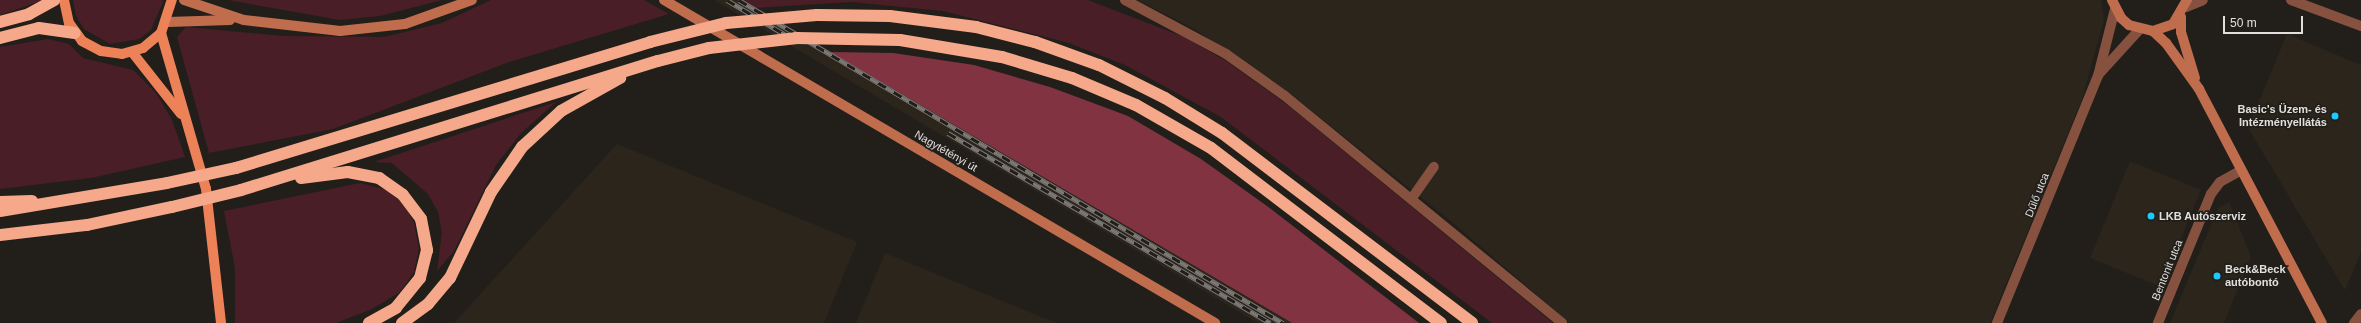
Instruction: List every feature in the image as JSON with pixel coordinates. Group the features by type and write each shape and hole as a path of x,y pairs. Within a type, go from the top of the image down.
{"highway":[{"path":"0,22 29,14 54,0"},
{"path":"0,211 79,200 236,168 650,42 726,23 817,15 890,16 976,27 1035,42 1099,65 1165,98 1246,151 1472,323"},
{"path":"0,38 39,28 75,33"},
{"path":"0,235 87,226 242,190 644,65 709,48 797,38 900,40 975,50 1028,64 1089,84 1149,112 1217,153 1441,323"},
{"path":"402,323 428,304 450,278 491,192 522,147 572,104 644,65"},
{"path":"260,184 338,173 363,173 392,186 414,207 426,240 425,267 404,301 369,323"},
{"path":"0,202 79,200"}],"main road":[{"path":"64,0 75,33 101,51 132,52 161,33 168,22 172,0"},
{"path":"161,33 187,122 210,213 221,323"},
{"path":"132,52 151,71 187,122"}],"street":[{"path":"184,0 244,20"},
{"path":"168,22 244,20 340,31 378,28 432,16 472,0"},
{"name":"Nagytétényi út","path":"664,0 1215,323"},
{"path":"1125,0 1226,54 1412,198 1562,323"},
{"path":"2114,5 2125,22 2139,30 2153,31 2163,29 2185,8 2203,0"},
{"path":"2291,0 2361,26"},
{"name":"Dűlő utca","path":"1997,323 2098,76 2114,5"},
{"path":"2185,8 2181,32 2199,90"},
{"name":"Dűlő utca","path":"2098,76 2139,30"},
{"path":"2153,31 2166,43 2199,90 2240,171 2320,319"},
{"path":"1412,198 1434,166"},
{"name":"Bentonit utca","path":"2158,323 2211,194 2220,182 2240,171"},
{"path":"2354,323 2361,314"}],"shaded area":[{"path":"0,0 44,0 0,15"},
{"path":"73,0 162,0 163,2 151,30 139,39 110,44 84,29 76,16"},
{"path":"228,0 442,0 380,16 340,20"},
{"path":"491,0 644,0 669,14 509,62 333,129 209,153 177,37 186,27 284,36 384,37 442,23"},
{"path":"714,0 743,0 1292,323 1258,323"},
{"path":"743,0 1088,0 1184,37 1226,61 1289,106 1553,323 1492,323 1221,117 1125,65 1069,43 943,11 851,2 755,8"},
{"path":"1138,0 2101,0 2104,20 2082,99 1990,323 1570,323 1452,222 1289,93 1196,30"},
{"path":"2287,34 2361,65 2361,252 2345,290 2248,128"},
{"path":"48,39 69,44 83,58 133,70 156,93 172,120 185,157 91,178 0,189 0,47"},
{"path":"830,52 893,53 974,65 1050,87 1128,116 1201,159 1267,206 1419,323 1292,323"},
{"path":"556,102 521,133 496,165 454,251 437,271 442,232 438,212 428,194 392,163 374,162"},
{"path":"617,144 857,242 824,323 454,323"},
{"path":"2130,161 2201,190 2161,287 2090,258"},
{"path":"360,183 388,190 405,204 414,223 419,248 414,272 400,292 372,309 336,323 235,323 235,268 224,211"},
{"name":"Beck&Beck autóbontó","path":"2229,202 2251,257 2224,323 2170,323 2218,208"},
{"path":"885,253 1056,323 856,323"}],"railway":[{"path":"727,0 796,41"},
{"path":"739,0 1283,323"},
{"path":"948,133 1270,323"}],"place":[{"name":"Basic's Üzem- és Intézményellátás","path":"2335,116"},
{"name":"LKB Autószerviz","path":"2151,216"},
{"name":"Beck&Beck autóbontó","path":"2217,276"}]}
